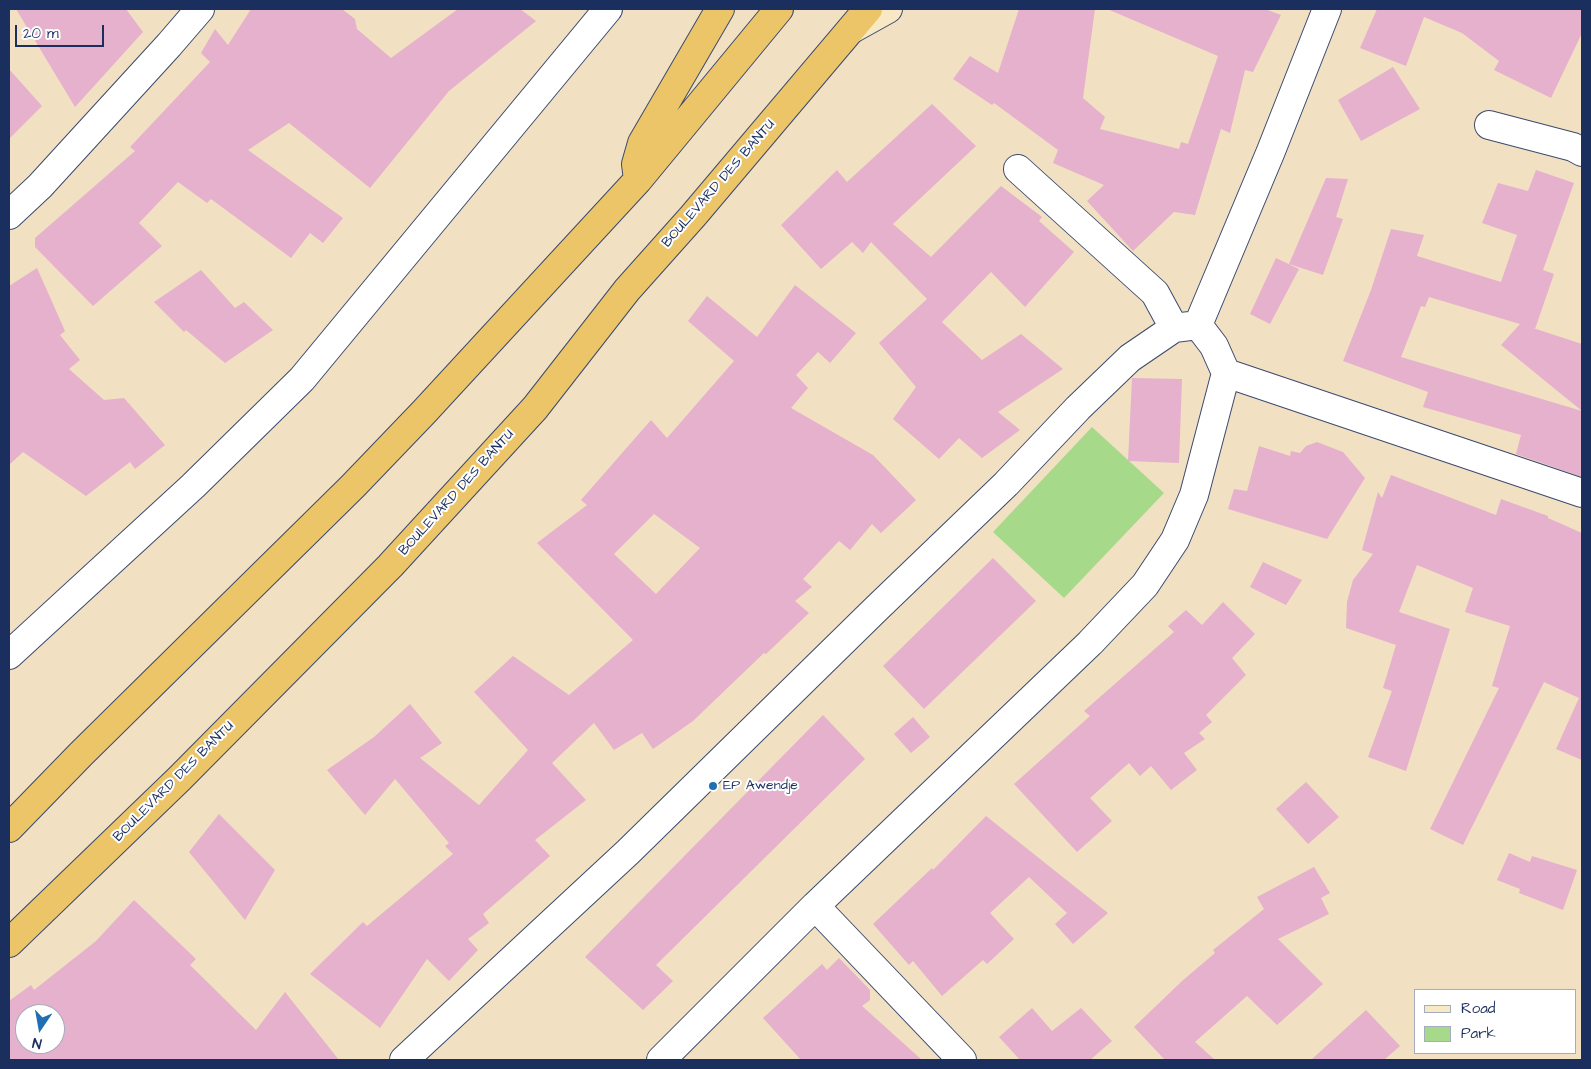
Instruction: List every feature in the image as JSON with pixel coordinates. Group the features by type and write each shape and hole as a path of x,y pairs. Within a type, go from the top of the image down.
{"highway":[{"path":"638,180 636,164 642,143 720,9"},
{"path":"9,828 81,754 353,486 424,412 638,180 779,9"},
{"name":"BOULEVARD DES BANTU","path":"9,943 179,779 390,566 535,408 627,290 693,216 860,19"}],"main road":[{"path":"860,19 888,9"}],"street":[{"path":"9,215 46,179 200,9"},
{"path":"9,655 193,486 302,379 608,9"},
{"path":"404,1060 635,845 1006,484 1078,408 1130,358 1186,327 1271,151 1327,9"},
{"path":"1489,125 1573,147 1582,152"},
{"path":"662,1060 814,906 1083,650 1145,585 1175,540 1194,495 1226,373 1214,346 1186,327 1155,293 1018,169"},
{"path":"1226,373 1582,493"},
{"path":"814,906 962,1060"}],"green space":[{"path":"1092,427 1164,493 1064,598 993,532"}],"building":[{"path":"16,9 126,9 143,32 75,107"},
{"path":"251,9 342,9 355,19 357,29 391,58 458,9 520,9 536,21 449,91 370,188 289,123 248,150 343,218 323,243 310,233 291,258 211,199 207,203 178,182 139,223 162,246 93,306 35,247 35,238 135,151 130,147 210,62 201,53 215,29 228,45"},
{"path":"1019,9 1095,9 1083,98 1105,117 1100,129 1179,149 1181,142 1188,144 1218,56 1107,9 1265,9 1281,15 1253,72 1245,70 1230,133 1221,129 1195,215 1174,212 1133,251 1087,201 1104,185 1053,163 1058,150 994,103 992,105 953,79 970,56 998,73"},
{"path":"1377,9 1582,9 1582,33 1551,98 1494,70 1499,61 1462,33 1424,17 1406,66 1360,48"},
{"path":"1393,67 1420,109 1361,141 1338,100"},
{"path":"9,69 42,106 9,139"},
{"path":"932,104 976,146 893,224 931,257 1001,186 1042,217 1039,221 1074,252 1025,307 991,272 942,322 982,360 1021,334 1063,369 998,412 1020,430 982,458 959,438 939,459 893,419 916,387 879,343 927,299 871,242 863,253 852,242 821,269 781,225 837,170 847,182"},
{"path":"1536,170 1574,183 1543,270 1554,274 1535,329 1582,344 1582,411 1582,477 1516,454 1521,435 1423,407 1428,392 1343,361 1371,290 1391,229 1424,235 1417,256 1501,282 1517,235 1482,223 1498,183 1528,191","holes":["1429,297 1520,324 1501,345 1582,411 1401,357 1421,306 1425,307"]},
{"path":"1326,178 1348,179 1336,217 1343,219 1323,275 1289,264"},
{"path":"1276,258 1299,269 1270,324 1250,314"},
{"path":"37,268 65,331 60,335 80,360 69,369 104,400 124,398 165,445 135,469 130,462 86,496 23,452 9,465 9,286"},
{"path":"201,270 235,308 244,302 273,330 225,363 186,330 184,332 154,302"},
{"path":"795,285 856,333 830,363 818,352 796,375 808,388 791,408 873,455 916,500 881,533 872,524 850,550 839,541 803,579 812,587 795,601 809,613 693,721 653,749 642,733 614,750 594,723 552,763 586,800 535,840 550,856 483,914 489,923 468,939 478,950 449,981 427,959 380,1028 310,974 363,922 367,926 453,854 445,846 449,843 395,779 365,815 327,770 374,737 410,704 442,743 420,758 479,805 528,750 474,692 513,656 569,695 633,640 537,543 587,505 581,500 651,420 667,438 734,361 688,321 707,296 757,337","holes":["654,514 700,548 656,594 614,554"]},
{"path":"1132,378 1182,379 1179,463 1128,461"},
{"path":"1317,442 1343,452 1365,478 1327,539 1228,509 1234,489 1247,491 1259,446 1290,456 1291,451 1300,453 1306,446"},
{"path":"1391,475 1496,515 1501,499 1548,516 1548,518 1582,533 1582,760 1556,749 1579,698 1544,682 1463,845 1430,829 1499,688 1492,686 1510,626 1465,612 1473,588 1417,565 1399,612 1450,629 1406,771 1368,757 1392,691 1383,688 1396,645 1346,628 1347,602 1353,580 1373,554 1362,550 1378,492 1382,498"},
{"path":"993,558 1036,601 924,709 883,666"},
{"path":"1263,562 1302,580 1286,605 1250,587"},
{"path":"1223,602 1255,634 1232,658 1246,675 1206,715 1212,722 1199,733 1205,739 1184,753 1197,770 1171,790 1151,766 1140,776 1129,763 1090,798 1112,821 1077,852 1014,784 1090,716 1084,711 1174,632 1168,626 1186,610 1202,625"},
{"path":"823,715 865,759 656,965 673,981 643,1010 585,957"},
{"path":"913,717 930,737 911,753 894,734"},
{"path":"1306,782 1339,817 1308,844 1276,809"},
{"path":"219,814 275,870 245,920 189,852"},
{"path":"986,816 1108,913 1073,944 1055,924 1067,913 1029,877 990,913 1014,939 987,964 983,960 942,996 913,961 909,965 873,924 932,868 933,870"},
{"path":"1509,853 1530,862 1532,856 1577,870 1563,910 1519,893 1520,889 1497,880"},
{"path":"1314,867 1330,893 1321,898 1329,914 1278,939 1323,984 1277,1025 1247,996 1195,1042 1215,1060 1165,1060 1134,1027 1182,981 1215,953 1213,950 1264,909 1257,897"},
{"path":"134,900 196,959 190,965 256,1030 285,992 339,1060 9,1060 9,1001 31,985 34,990 96,941"},
{"path":"839,958 870,990 870,1000 862,1006 922,1060 801,1060 763,1018 822,964 827,970"},
{"path":"1032,1008 1052,1031 1081,1008 1112,1041 1090,1060 1020,1060 999,1037"},
{"path":"1366,1010 1400,1046 1384,1060 1311,1060"}],"place":[{"name":"EP Awendje","path":"713,786"}]}
